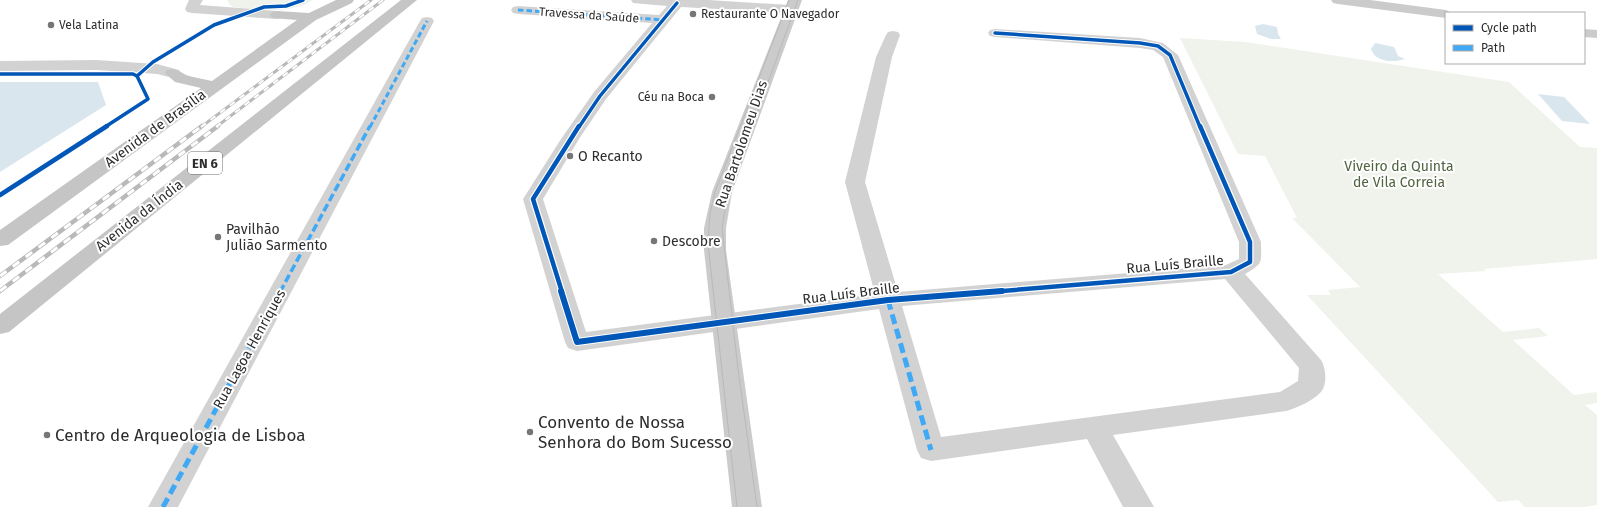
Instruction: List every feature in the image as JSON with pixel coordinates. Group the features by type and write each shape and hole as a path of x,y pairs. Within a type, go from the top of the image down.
{"main road":[{"name":"Avenida de Brasília","path":"312,17 318,3 322,0"},
{"name":"Avenida de Brasília","path":"0,240 312,17 347,0"},
{"name":"Avenida da Índia","path":"0,326 410,0"},
{"path":"277,15 312,17"},
{"path":"173,73 181,79 214,86"}],"street":[{"path":"196,0 192,9 277,15"},
{"name":"Travessa da Saúde","path":"638,0 677,3 793,5"},
{"path":"1338,0 1445,14"},
{"path":"664,20 677,3"},
{"name":"Rua Bartolomeu Dias","path":"747,507 715,250 715,228 724,185 793,5"},
{"name":"Travessa da Saúde","path":"518,10 664,20"},
{"name":"Rua Luís Braille","path":"664,20 600,96 570,139 533,199 577,342 888,300 1231,272 1250,262 1250,242 1170,55 1158,46 1140,43 995,33"},
{"name":"Rua Lagoa Henriques","path":"163,507 427,21"},
{"path":"1585,33 1597,34"},
{"path":"888,300 855,182 884,57 893,35"},
{"path":"0,66 96,66 157,69 173,73"},
{"name":"Rua Luís Braille","path":"888,300 931,450 1286,402 1311,386 1312,366 1231,272"},
{"path":"1094,427 1139,507"}],"green space":[{"path":"227,0 313,0 295,8 275,10 234,7 230,5"},
{"name":"Viveiro da Quinta de Vila Correia","path":"1180,38 1245,42 1509,82 1580,147 1597,148 1597,259 1484,269 1486,271 1438,274 1503,332 1539,328 1548,336 1513,340 1574,395 1597,392 1597,403 1585,405 1597,415 1597,505 1584,507 1525,507 1518,500 1498,502 1307,295 1331,295 1328,290 1360,287 1292,218 1297,218 1265,156 1238,154"}],"shaded area":[{"path":"1263,24 1277,27 1278,34 1281,39 1271,39 1257,34 1255,26"},
{"path":"1375,43 1394,47 1398,56 1405,59 1390,61 1376,57 1371,49"},
{"path":"0,82 98,82 106,105 0,172"},
{"path":"1538,94 1564,97 1590,124 1562,121"}],"tram line":[{"path":"737,507 708,244 710,213 715,192 789,0"},
{"path":"757,507 738,369 722,228 728,192 798,0"}],"railway":[{"path":"201,127 371,0"},
{"path":"216,127 383,0"},
{"path":"0,276 202,126"},
{"path":"0,291 218,126"}],"marked path":[{"path":"518,10 664,20"},
{"path":"163,507 427,21"},
{"path":"888,300 931,450"}],"cycle path":[{"path":"137,76 153,62 214,25 264,7 286,6 303,0"},
{"path":"677,3 600,96 570,139 533,199 577,342 888,300 1231,272 1250,262 1250,242 1170,55 1158,46 1140,43 995,33"},
{"path":"0,74 133,74 137,76 148,99 0,195"}],"place":[{"name":"Restaurante O Navegador","path":"693,14"},
{"name":"Vela Latina","path":"51,25"},
{"name":"Céu na Boca","path":"712,97"},
{"name":"O Recanto","path":"570,156"},
{"name":"Pavilhão Julião Sarmento","path":"218,237"},
{"name":"Descobre","path":"654,241"},
{"name":"Convento de Nossa Senhora do Bom Sucesso","path":"530,432"},
{"name":"Centro de Arqueologia de Lisboa","path":"47,435"}]}
